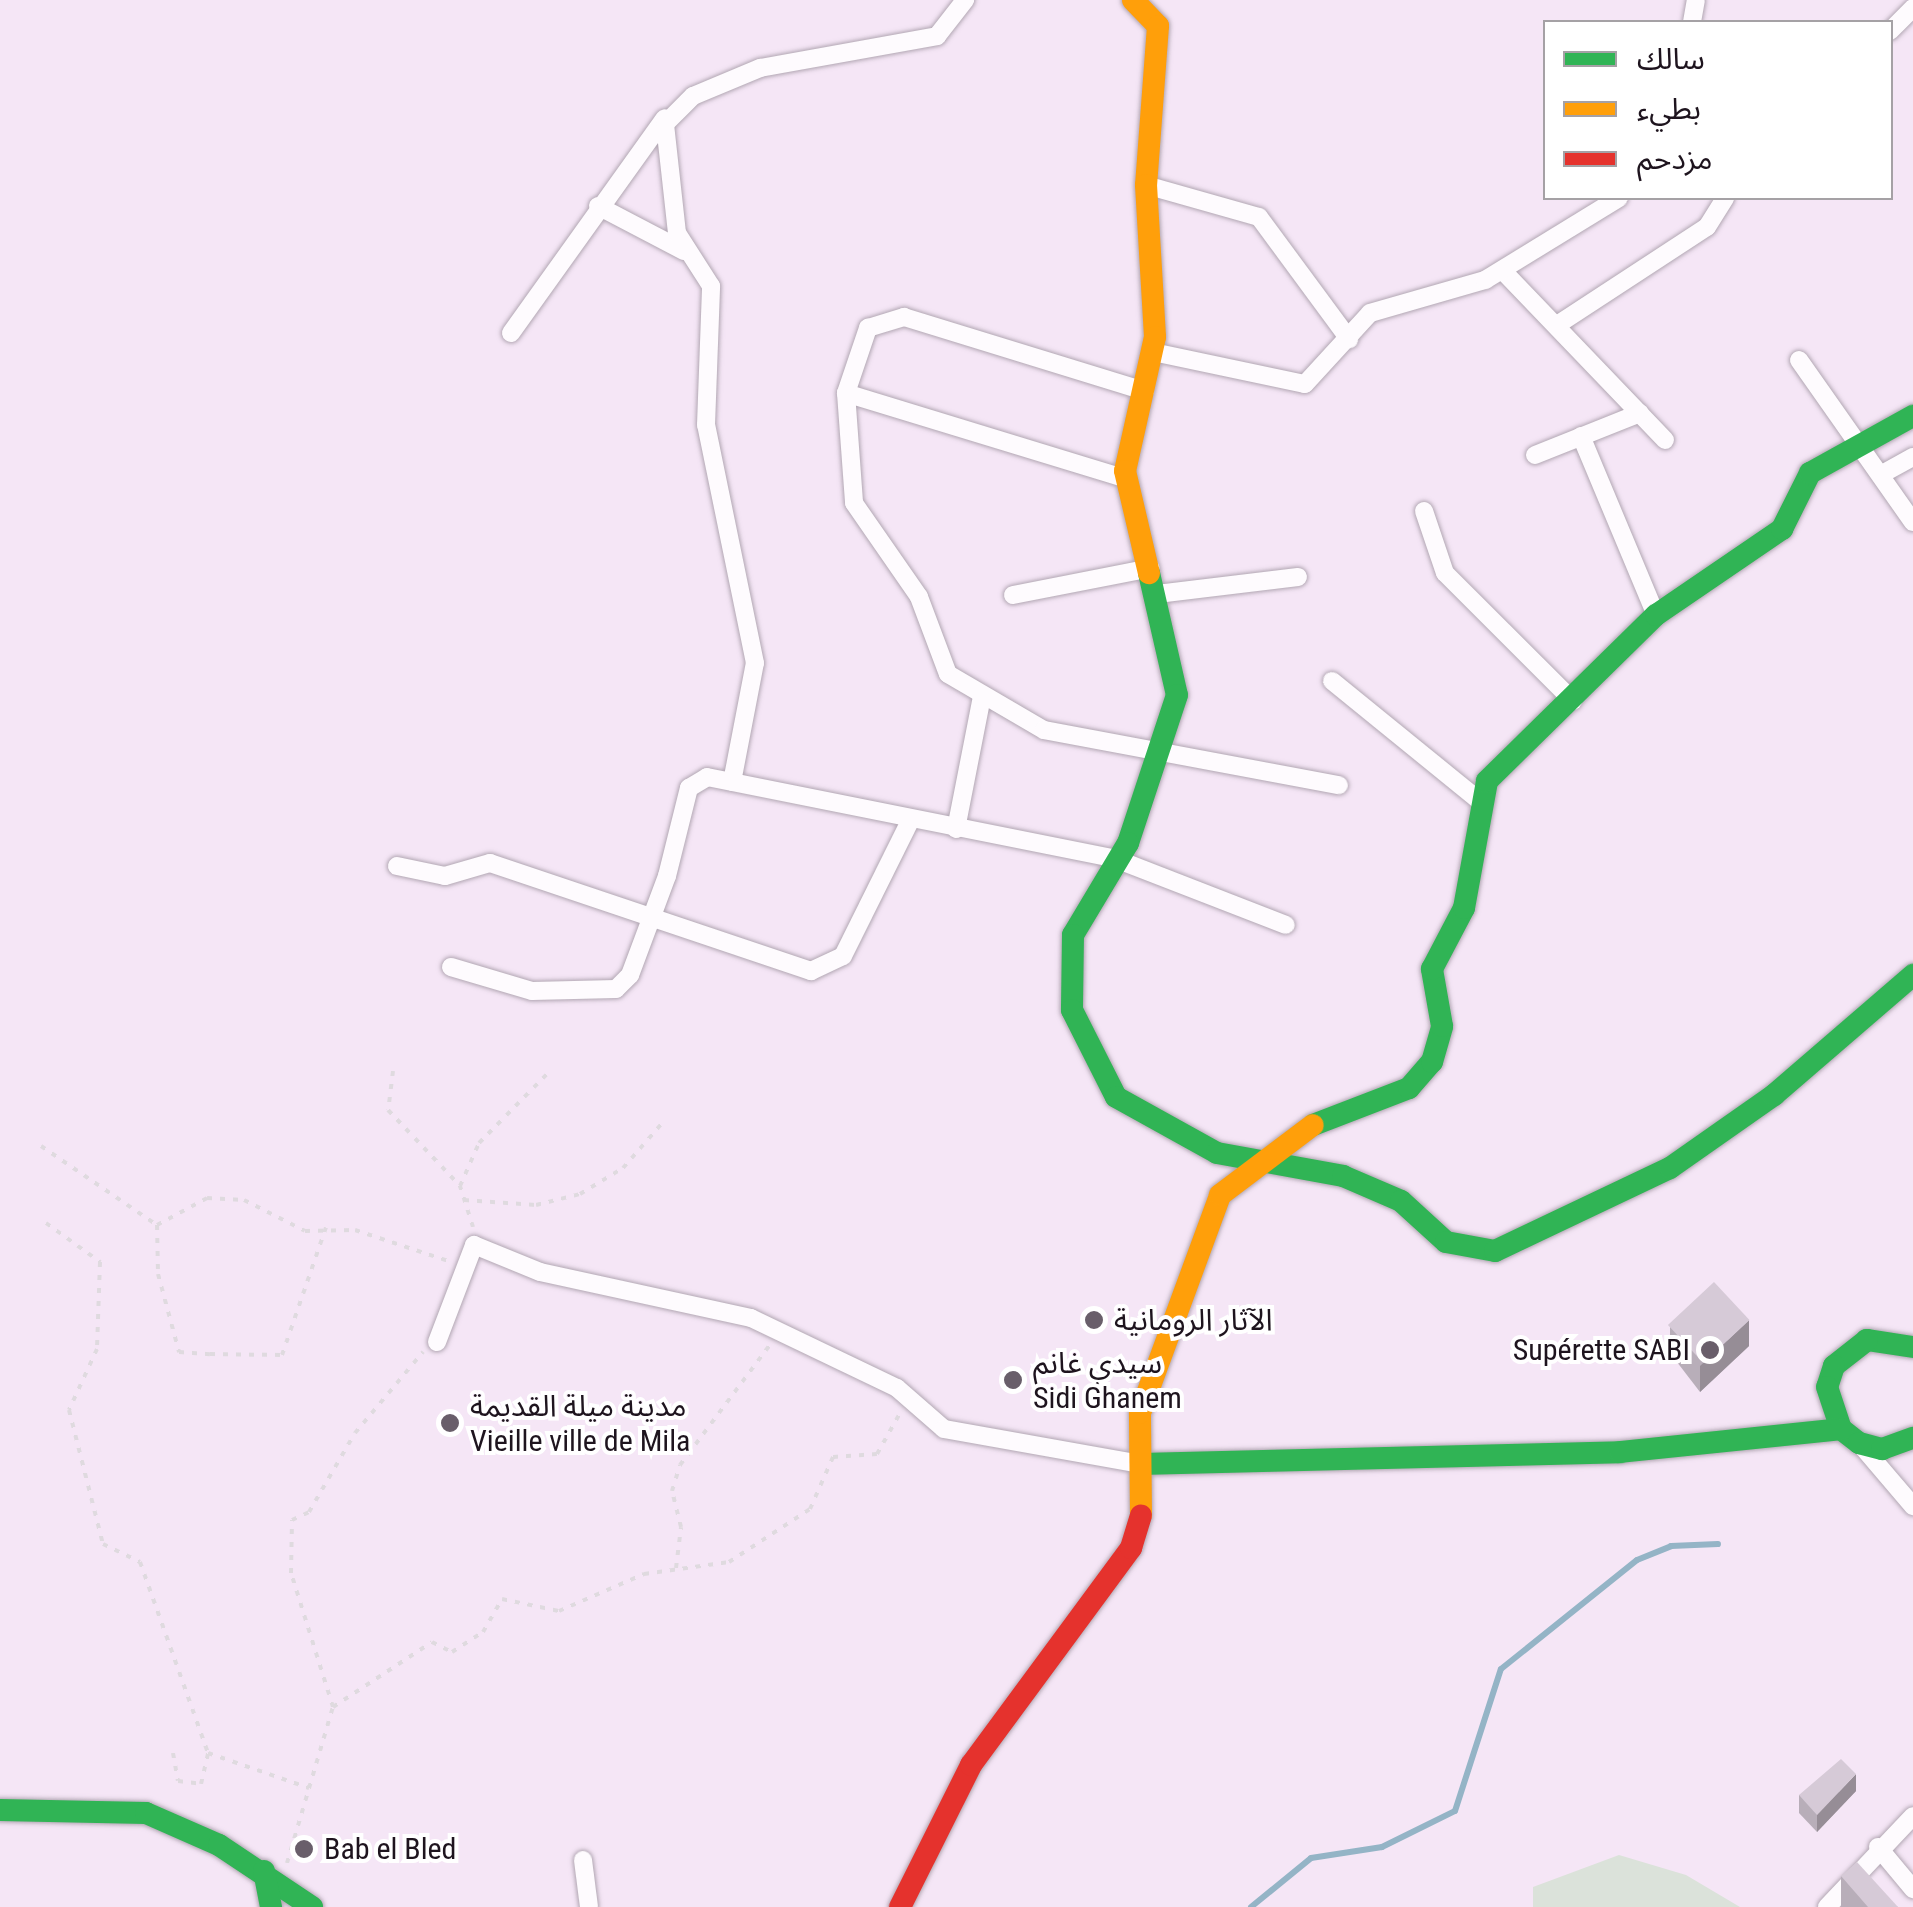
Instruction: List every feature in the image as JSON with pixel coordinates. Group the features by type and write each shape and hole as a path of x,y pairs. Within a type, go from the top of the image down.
{"main road":[{"path":"1133,0 1158,26 1146,184 1153,352 1127,479 1178,696 1162,753 1068,961 1084,1044 1140,1117 1259,1161 1343,1176 1401,1201 1446,1242 1495,1252 1670,1168 1774,1095 1913,975"},
{"path":"900,1907 971,1765 1131,1548 1146,1496 1140,1413 1181,1282 1220,1195 1259,1161 1330,1115 1409,1088 1432,1062 1442,1026 1432,970 1464,908 1481,802 1500,766 1572,701 1656,616 1782,529 1810,473 1913,416"},
{"path":"1850,1436 1829,1408 1834,1366 1867,1340 1912,1343"},
{"path":"1141,1464 1620,1452 1850,1436 1882,1448 1913,1438"},
{"path":"0,1810 100,1805 146,1813 272,1878 312,1907"},
{"path":"271,1907 272,1878"}],"street":[{"path":"512,334 598,206 668,114 797,57 937,36 965,0"},
{"path":"1893,28 1913,8"},
{"path":"668,114 684,251"},
{"path":"1146,184 1259,217 1349,339"},
{"path":"1153,352 1290,386 1316,380 1370,313 1504,270 1617,200"},
{"path":"1558,325 1706,227 1724,200"},
{"path":"598,206 684,251 711,286 706,426 754,663 732,782"},
{"path":"1504,270 1664,440"},
{"path":"1145,392 904,317 868,328 846,392 854,503 919,597 938,663 1030,726 1339,786"},
{"path":"1799,360 1862,444 1913,522"},
{"path":"846,392 1127,479"},
{"path":"1535,455 1640,413"},
{"path":"1581,436 1656,616"},
{"path":"1882,474 1913,457"},
{"path":"1424,511 1445,573 1572,701"},
{"path":"1013,595 1150,568"},
{"path":"1156,594 1298,578"},
{"path":"1332,682 1481,802"},
{"path":"956,829 982,696"},
{"path":"451,967 532,991 603,996 630,975 688,788 708,777 909,824 956,829 1116,860 1286,925"},
{"path":"398,866 445,876 490,863 650,915 770,964 826,970 843,956 909,824"},
{"path":"437,1342 466,1248 478,1246 540,1272 710,1306 909,1398 944,1428 979,1439 1141,1464"},
{"path":"1850,1436 1913,1506"},
{"path":"1827,1907 1878,1847 1913,1816"},
{"path":"1878,1847 1913,1889"},
{"path":"582,1860 589,1907"}],"path":[{"path":"460,1186 479,1143 551,1070"},
{"path":"393,1071 388,1110 460,1186 478,1246"},
{"path":"464,1200 536,1206 580,1194 623,1168 664,1121"},
{"path":"41,1146 157,1226"},
{"path":"157,1226 207,1198 244,1200 305,1231 326,1227 411,1244 461,1267"},
{"path":"46,1223 100,1262 97,1349 69,1410 69,1438 103,1544 140,1562 208,1753 201,1784 178,1781 173,1752"},
{"path":"157,1226 158,1274 180,1352 282,1355 326,1227"},
{"path":"676,1568 681,1527 672,1492 680,1465 776,1336"},
{"path":"272,1878 309,1788 334,1707 292,1573 292,1520 309,1512 355,1434 437,1342"},
{"path":"334,1707 432,1642 452,1652 483,1632 502,1599 558,1611 676,1568 729,1562 810,1509 833,1457 877,1454 909,1398"},
{"path":"208,1753 309,1788"}],"shaded area":[{"path":"1619,1855 1686,1875 1740,1907 1533,1907 1533,1887"}],"building":[{"path":"1714,1282 1749,1320 1703,1363 1668,1325"},
{"path":"1841,1759 1856,1774 1817,1815 1799,1795"},
{"path":"1857,1862 1898,1907 1868,1907 1841,1876"}],"waterway":[{"path":"1251,1907 1311,1858 1382,1847 1455,1811 1501,1669 1637,1560 1671,1546 1718,1544"}],"traffic: fast":[{"path":"1313,1125 1409,1088 1432,1062 1442,1026 1432,969 1464,908 1487,781 1656,615 1782,529 1810,473 1913,416"},
{"path":"1149,573 1177,695 1128,843 1073,935 1072,1010 1116,1097 1217,1153 1343,1176 1401,1201 1446,1242 1495,1251 1670,1168 1774,1095 1913,975"},
{"path":"1913,1347 1867,1340 1834,1366 1827,1387 1841,1429 1859,1443 1882,1449 1913,1438"},
{"path":"1141,1464 1620,1452 1841,1429"},
{"path":"0,1810 146,1813 219,1845 312,1907"},
{"path":"264,1871 271,1907"}],"traffic: slow":[{"path":"1133,0 1158,26 1146,185 1155,337 1125,471 1149,573"},
{"path":"1141,1515 1140,1413 1220,1195 1313,1125"}],"traffic: jam":[{"path":"900,1907 971,1765 1131,1548 1141,1515"}],"place":[{"name":"الآثار الرومانية","path":"1094,1320"},
{"name":"Supérette SABI","path":"1710,1350"},
{"name":"سيدي غانم Sidi Ghanem","path":"1013,1380"},
{"name":"مدينة ميلة القديمة Vieille ville de Mila","path":"450,1423"},
{"name":"Bab el Bled","path":"304,1849"}]}
